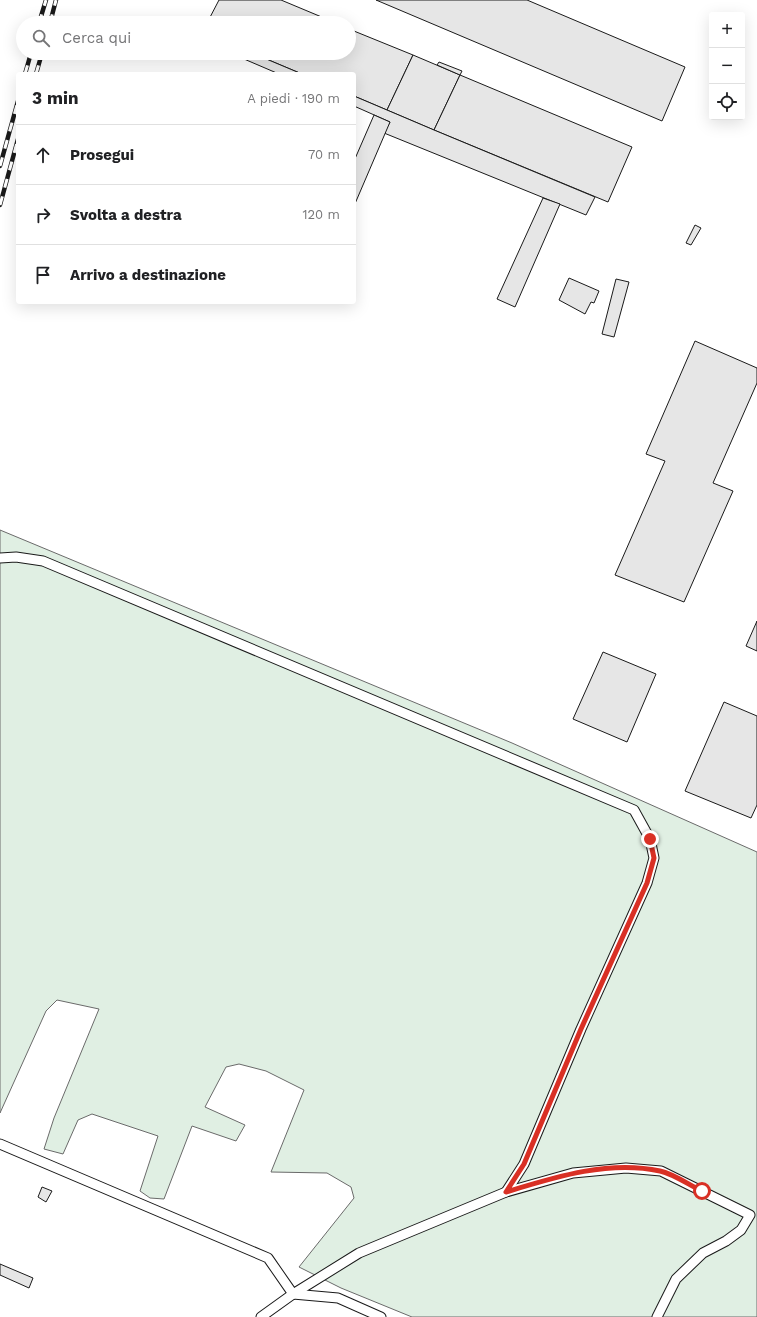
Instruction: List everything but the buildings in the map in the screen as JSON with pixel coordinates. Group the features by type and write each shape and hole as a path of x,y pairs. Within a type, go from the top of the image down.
{"lane":[{"path":"0,558 16,556 43,561 634,810 650,839 654,858 647,883 581,1029 524,1164 506,1192"},
{"path":"0,1144 268,1258 293,1294"},
{"path":"261,1317 293,1294 359,1253 506,1192 573,1173 626,1168 661,1171 750,1215 741,1230 726,1241 703,1253 676,1279 657,1317"},
{"path":"293,1294 338,1298 381,1317"}],"green space":[{"path":"0,530 512,743 757,852 757,1317 412,1317 341,1288 299,1267 354,1198 351,1187 327,1173 271,1172 304,1090 266,1071 239,1064 226,1067 205,1107 245,1125 236,1141 192,1126 164,1199 150,1198 140,1191 158,1136 92,1114 78,1120 63,1154 44,1149 54,1118 99,1009 57,1000 46,1011 0,1113"}],"railway":[{"path":"41,16 46,0"},
{"path":"52,16 56,0"},
{"path":"26,72 29,60"},
{"path":"37,72 40,60"},
{"path":"0,166 16,108"},
{"path":"0,205 16,146"}],"route":[{"path":"650,839 654,858 647,883 581,1029 524,1164 506,1192 573,1173 626,1168 661,1171 702,1191"}]}
